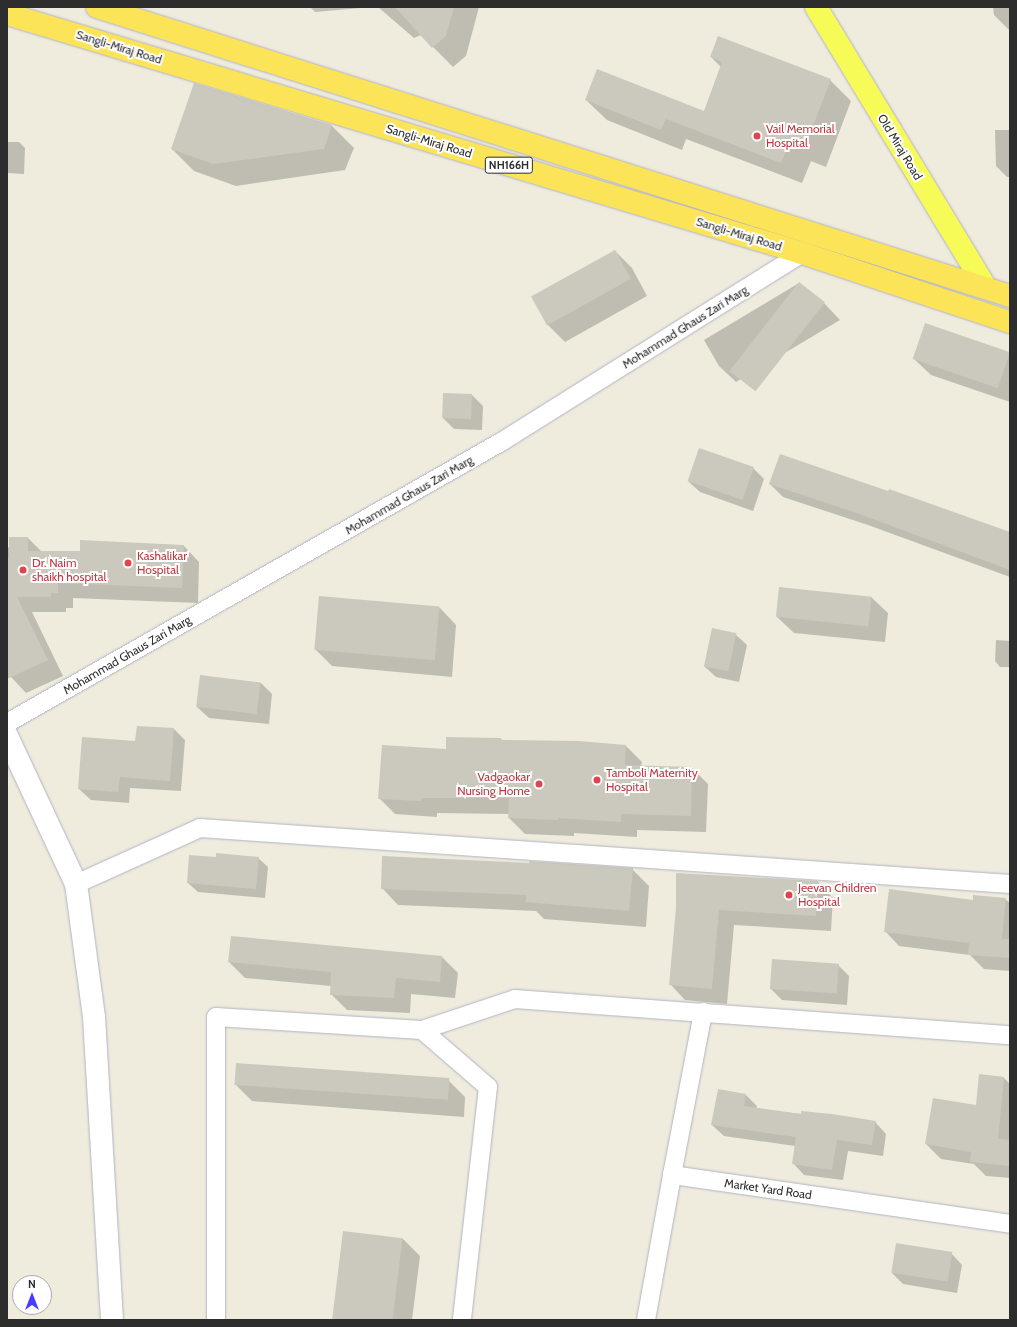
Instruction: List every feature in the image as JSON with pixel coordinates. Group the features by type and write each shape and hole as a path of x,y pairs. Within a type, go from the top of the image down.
{"highway":[{"name":"Sangli-Miraj Road","path":"97,7 122,11 985,286 1010,296"},
{"name":"Sangli-Miraj Road","path":"7,14 802,253 1010,322"}],"main road":[{"name":"Old Miraj Road","path":"816,7 985,286"},
{"path":"7,736 76,884 94,1017 112,1320"}],"street":[{"name":"Mohammad Ghaus Zari Marg","path":"7,723 502,442 802,253"},
{"path":"76,884 200,828 1010,884"},
{"path":"216,1320 216,1017 422,1030 515,999 1010,1035"},
{"path":"646,1320 703,1012"},
{"path":"422,1030 488,1087 462,1320"},
{"name":"Market Yard Road","path":"672,1175 1010,1224"}],"building":[{"path":"395,7 454,7 446,36 432,48"},
{"path":"718,36 831,79 805,147 790,141 781,163 666,119 661,130 585,100 597,69 704,111 722,62 710,57"},
{"path":"194,83 332,125 324,149 213,164 171,149"},
{"path":"615,250 631,279 547,325 531,297"},
{"path":"799,282 825,302 755,391 729,371"},
{"path":"925,323 1010,352 998,388 913,359"},
{"path":"443,393 472,394 471,419 442,418"},
{"path":"699,448 754,467 742,500 688,481"},
{"path":"780,454 888,491 889,489 1010,532 1010,570 854,512 769,484"},
{"path":"9,537 28,537 28,551 80,551 80,540 184,545 182,588 58,583 58,593 51,593 51,597 17,597 48,660 7,679 7,557 9,557"},
{"path":"779,587 871,597 868,627 776,617"},
{"path":"319,596 440,607 435,660 314,650"},
{"path":"712,628 736,633 728,671 704,666"},
{"path":"200,675 261,682 257,714 196,707"},
{"path":"137,726 174,728 170,781 120,777 118,792 78,789 82,737 135,741"},
{"path":"446,737 501,738 501,740 579,741 626,745 625,765 692,767 691,816 621,814 621,822 558,818 558,820 508,818 509,798 422,798 421,801 378,799 382,745 446,749"},
{"path":"216,853 259,857 256,889 187,883 189,855 216,857"},
{"path":"382,856 529,863 529,861 633,868 629,911 526,902 526,895 381,889"},
{"path":"676,873 818,881 816,916 719,910 712,989 669,985 676,908"},
{"path":"889,889 973,900 973,895 1006,898 1002,939 1010,939 1010,958 968,955 969,943 884,932"},
{"path":"231,936 442,956 440,982 396,978 394,998 330,995 331,972 228,962"},
{"path":"772,959 839,964 837,994 770,989"},
{"path":"236,1063 449,1078 448,1100 234,1085"},
{"path":"979,1074 1004,1077 998,1139 1010,1140 1010,1166 970,1162 971,1152 925,1144 933,1098 976,1105"},
{"path":"718,1089 746,1094 744,1106 801,1114 801,1111 832,1114 876,1121 872,1145 837,1140 832,1170 792,1164 796,1137 711,1125"},
{"path":"343,1231 403,1238 393,1320 332,1320"},
{"path":"896,1243 952,1252 948,1282 891,1273"}],"place":[{"name":"Vail Memorial Hospital","path":"757,136"},
{"name":"Kashalikar Hospital","path":"128,563"},
{"name":"Dr. Naim shaikh hospital","path":"23,570"},
{"name":"Tamboli Maternity Hospital","path":"597,780"},
{"name":"Vadgaokar Nursing Home","path":"539,784"},
{"name":"Jeevan Children Hospital","path":"789,895"}]}
